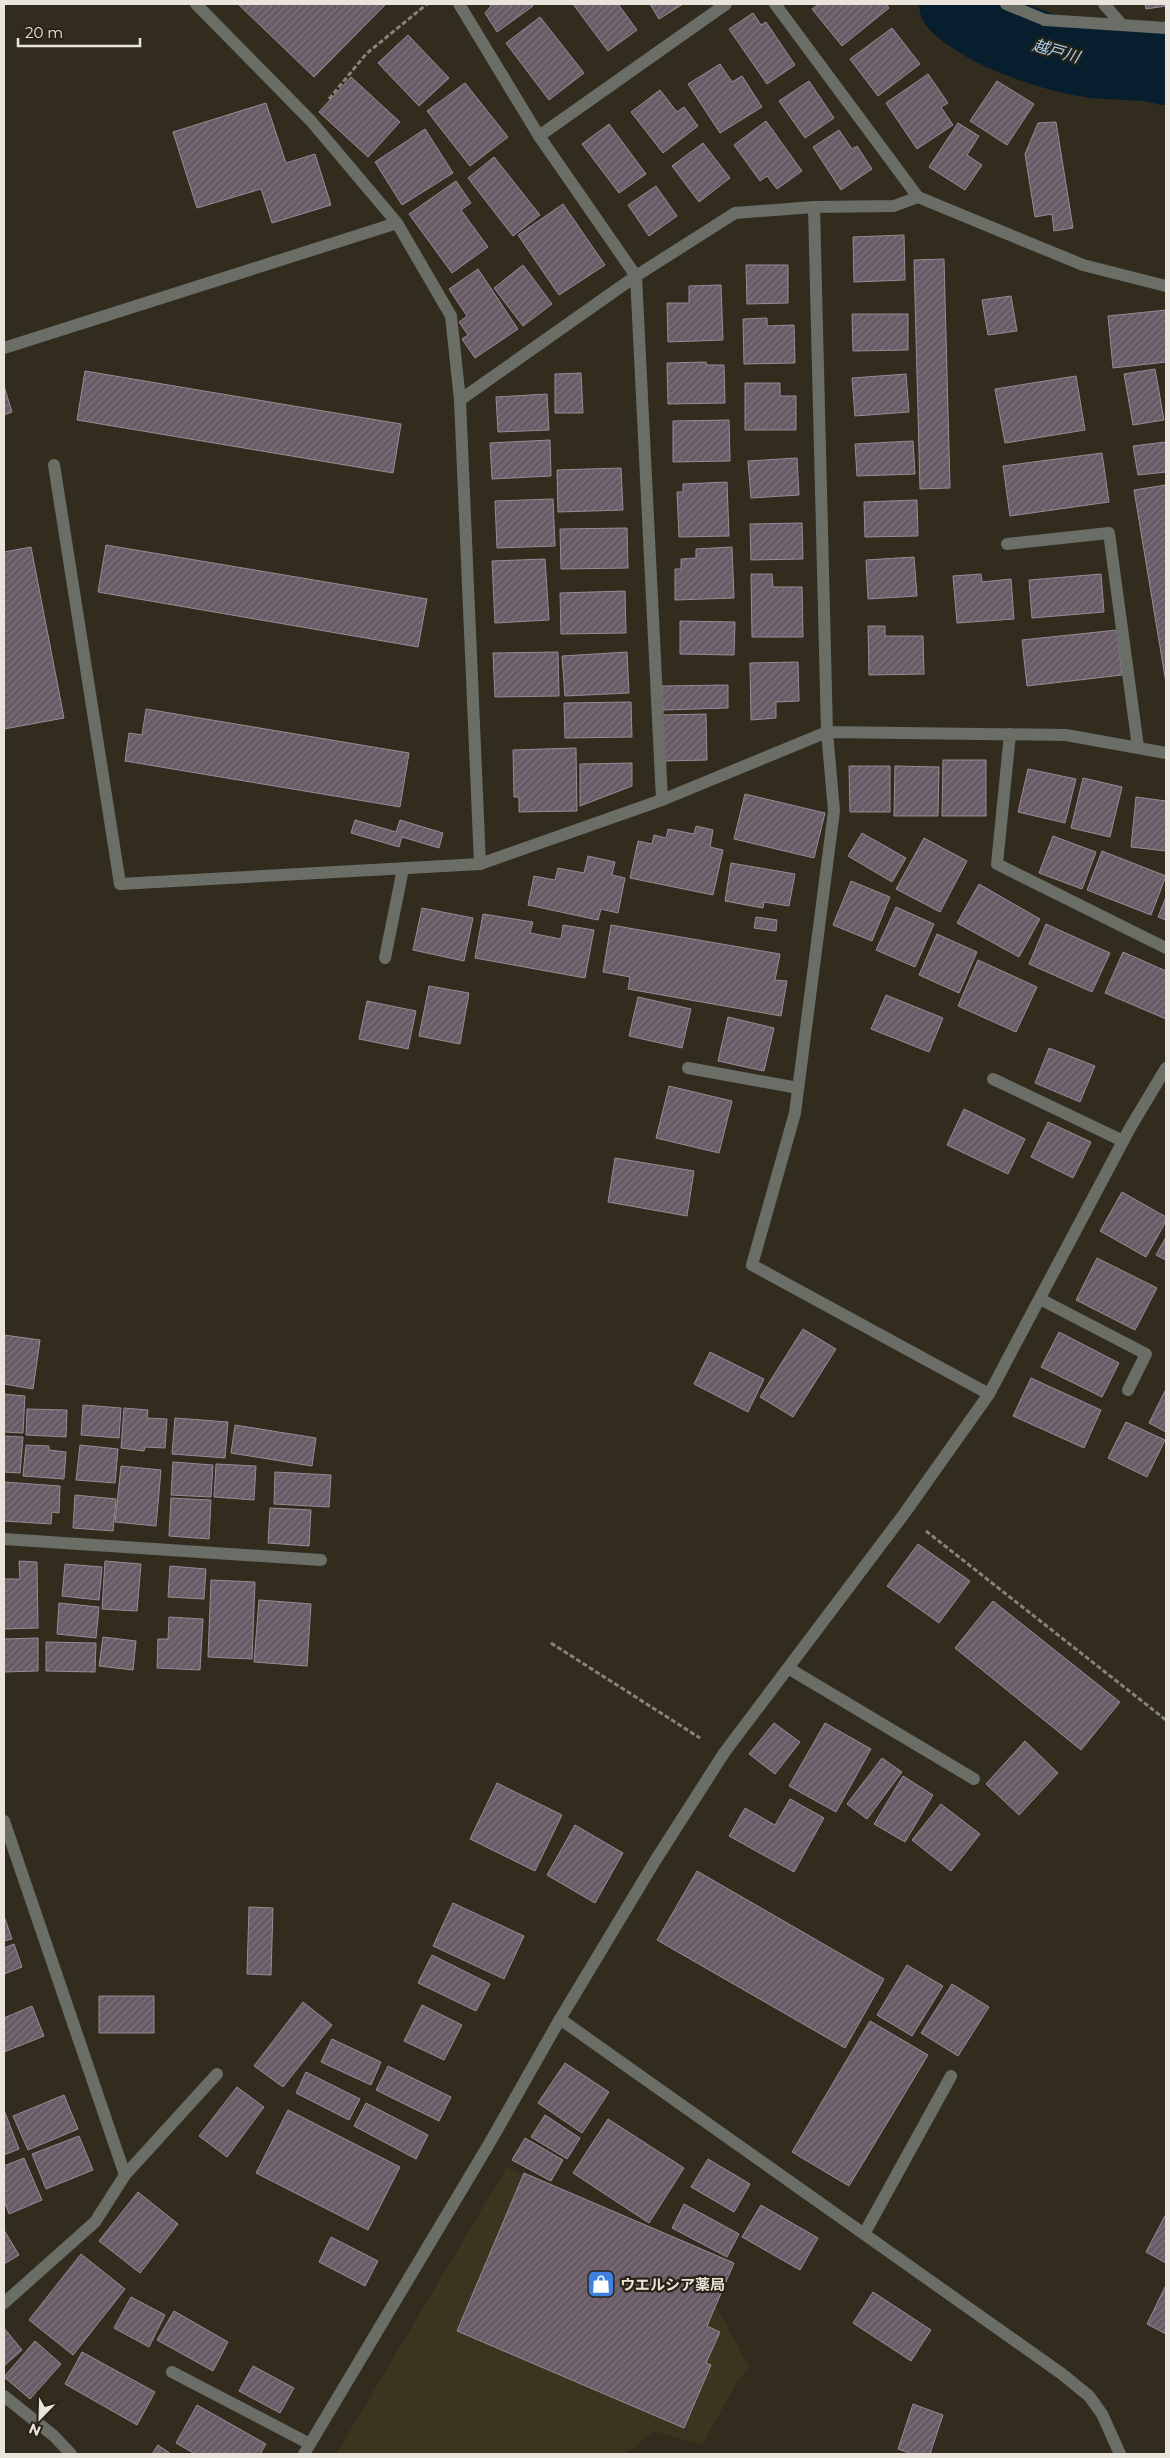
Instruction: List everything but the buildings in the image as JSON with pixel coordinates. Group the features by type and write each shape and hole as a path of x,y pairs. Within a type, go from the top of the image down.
{"street":[{"path":"196,4 311,121 397,223 451,316 460,400 480,864"},
{"path":"459,4 539,136 636,276 662,800"},
{"path":"539,136 726,4"},
{"path":"775,4 918,197 1083,265 1166,286"},
{"path":"1006,4 1045,20 1166,28"},
{"path":"1104,4 1122,25"},
{"path":"460,400 636,276 735,213 814,207 894,206 918,197"},
{"path":"814,207 827,732 834,811 795,1113 752,1265 989,1394"},
{"path":"4,348 397,223"},
{"path":"54,465 120,884 480,864 662,800 827,732 1066,735 1166,753"},
{"path":"1007,544 1108,533 1138,748"},
{"path":"1010,734 998,864 1166,948"},
{"path":"385,958 404,869"},
{"path":"688,1068 798,1088"},
{"path":"172,2372 307,2449 489,2144 560,2019 655,1861 724,1753 904,1514 989,1394 1123,1140 1166,1068"},
{"path":"993,1078 1123,1140"},
{"path":"1040,1299 1146,1354 1128,1390"},
{"path":"4,1539 321,1560"},
{"path":"788,1668 974,1778"},
{"path":"4,1821 125,2175"},
{"path":"560,2019 1062,2374 1089,2396 1102,2414 1120,2454"},
{"path":"4,2303 95,2222 125,2175 218,2074"},
{"path":"864,2234 951,2076"},
{"path":"4,2396 54,2436 72,2454"}],"path":[{"path":"311,121 366,54 427,4"},
{"path":"904,1514 1166,1720"},
{"path":"551,1643 724,1753"}],"shaded area":[{"path":"507,2167 734,2263 716,2305 749,2367 737,2382 702,2445 654,2431 626,2454 336,2454"}],"waterway":[{"name":"越戸川","path":"956,4 985,25 1039,48 1093,61 1148,64 1166,68"}],"place":[{"name":"ウエルシア薬局","path":"601,2284"}]}
